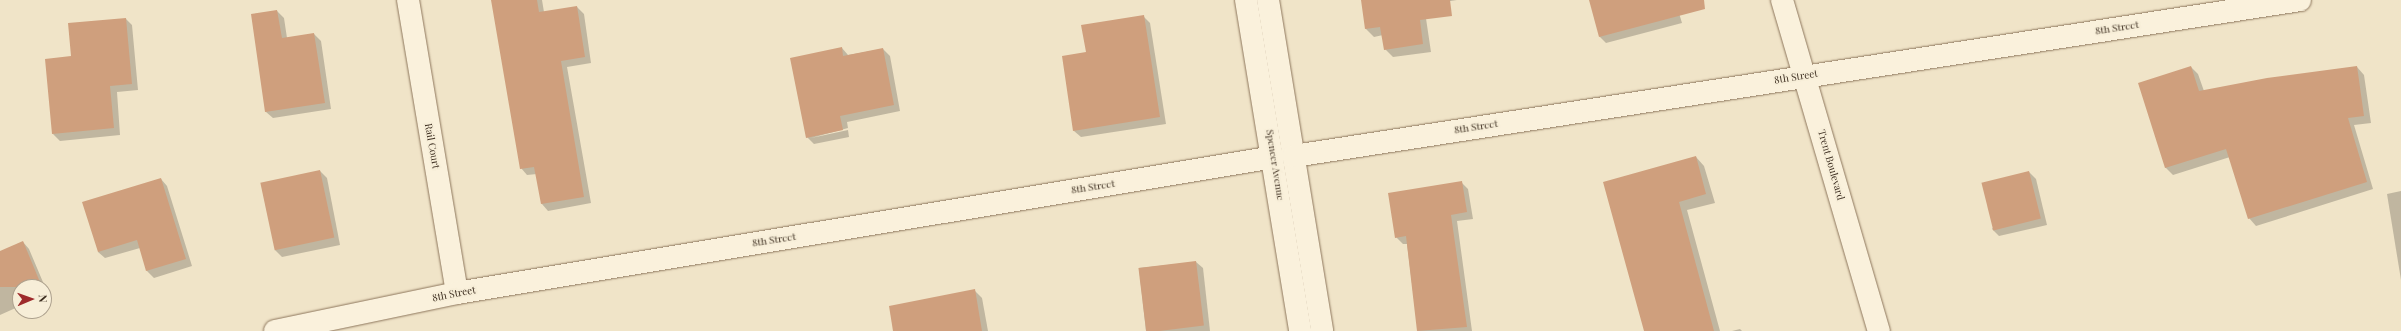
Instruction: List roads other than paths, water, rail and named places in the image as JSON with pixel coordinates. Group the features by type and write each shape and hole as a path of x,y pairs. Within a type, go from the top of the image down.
{"street":[{"name":"Rail Court","path":"408,0 457,292"},
{"name":"Spencer Avenue","path":"1246,0 1284,156 1322,331"},
{"name":"Spencer Avenue","path":"1268,0 1300,331"},
{"name":"Trent Boulevard","path":"1782,0 1879,331"},
{"name":"8th Street","path":"275,331 457,292 1284,156 2300,0"}]}
